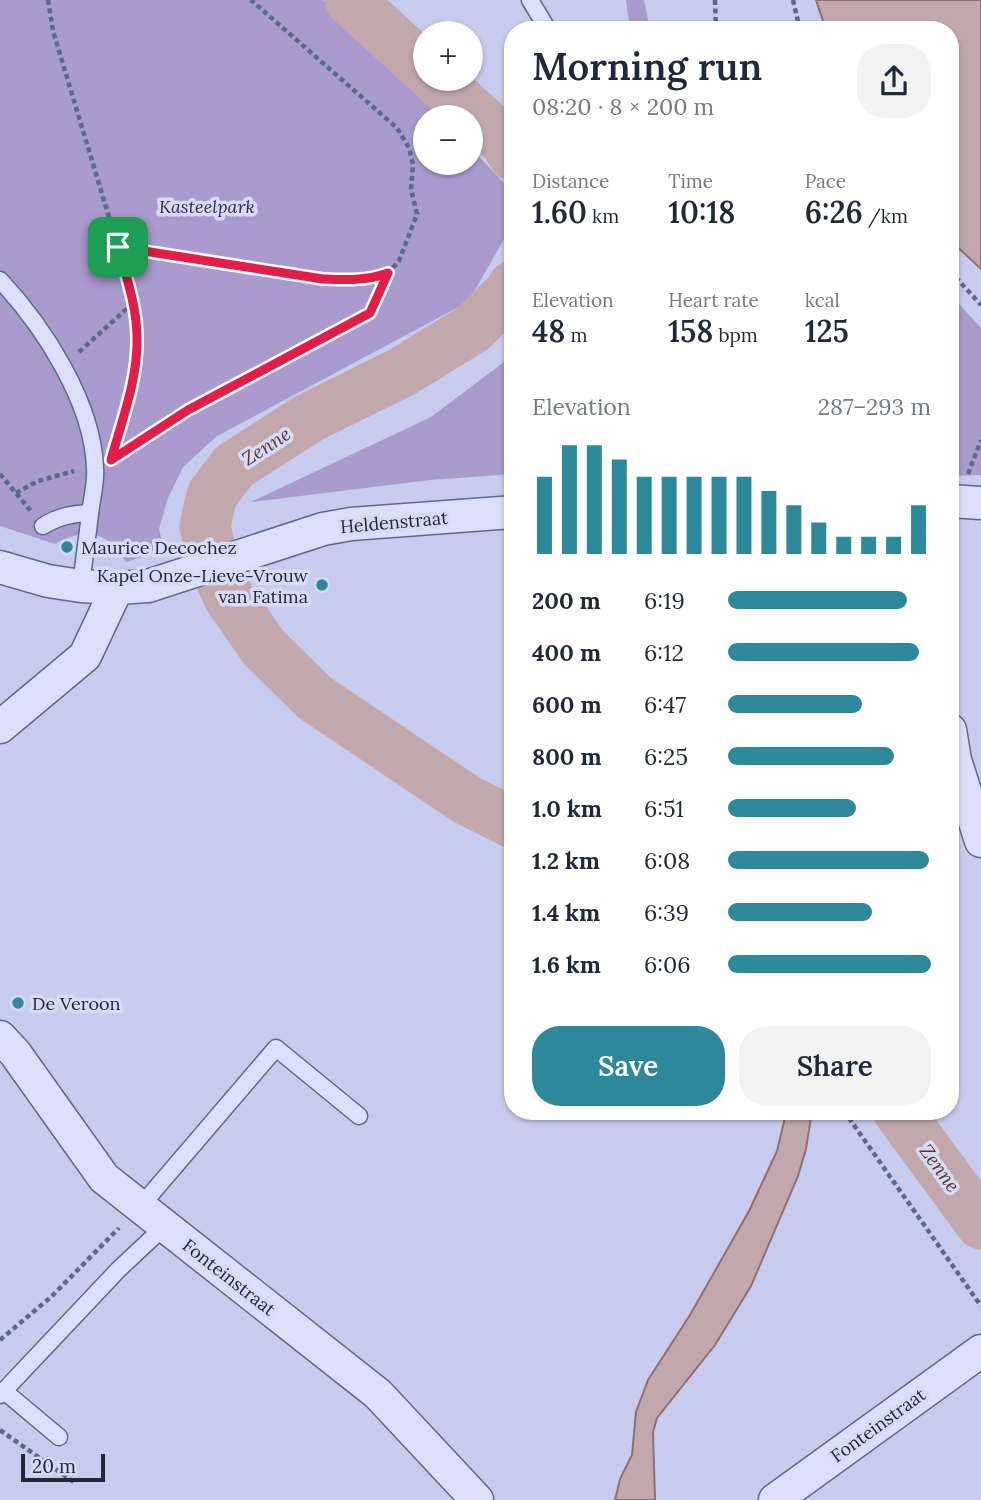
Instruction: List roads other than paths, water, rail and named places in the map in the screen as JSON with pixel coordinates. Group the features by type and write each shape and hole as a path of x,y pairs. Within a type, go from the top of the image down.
{"street":[{"path":"959,502 981,503"},
{"name":"Heldenstraat","path":"0,567 48,581 81,586 148,586 323,529 351,524 504,513"},
{"path":"0,727 85,656 117,588"},
{"path":"959,772 981,841"},
{"name":"Fonteinstraat","path":"0,1037 15,1053 104,1178 378,1394 477,1500"},
{"name":"Fonteinstraat","path":"775,1500 981,1351"}],"lane":[{"path":"530,0 543,21"},
{"path":"0,280 32,318 62,367 79,400 91,438 96,470 81,586"},
{"path":"43,526 56,518 90,513"},
{"path":"141,1207 276,1048 359,1116"},
{"path":"59,1437 2,1393 119,1269 165,1226"}],"waterway":[{"name":"Zenne","path":"350,0 413,58"},
{"name":"Zenne","path":"449,91 504,141"},
{"name":"Zenne","path":"504,298 472,329 402,372 309,418 234,466 212,495 205,526 212,559 228,596 264,648 315,698 467,800 504,818"},
{"name":"Zenne","path":"905,1120 981,1224"}],"place":[{"name":"Maurice Decochez","path":"67,547"},
{"name":"Kapel Onze-Lieve-Vrouw van Fatima","path":"322,585"},
{"name":"De Veroon","path":"18,1003"}],"park label":[{"name":"Kasteelpark","path":"207,206"}]}
